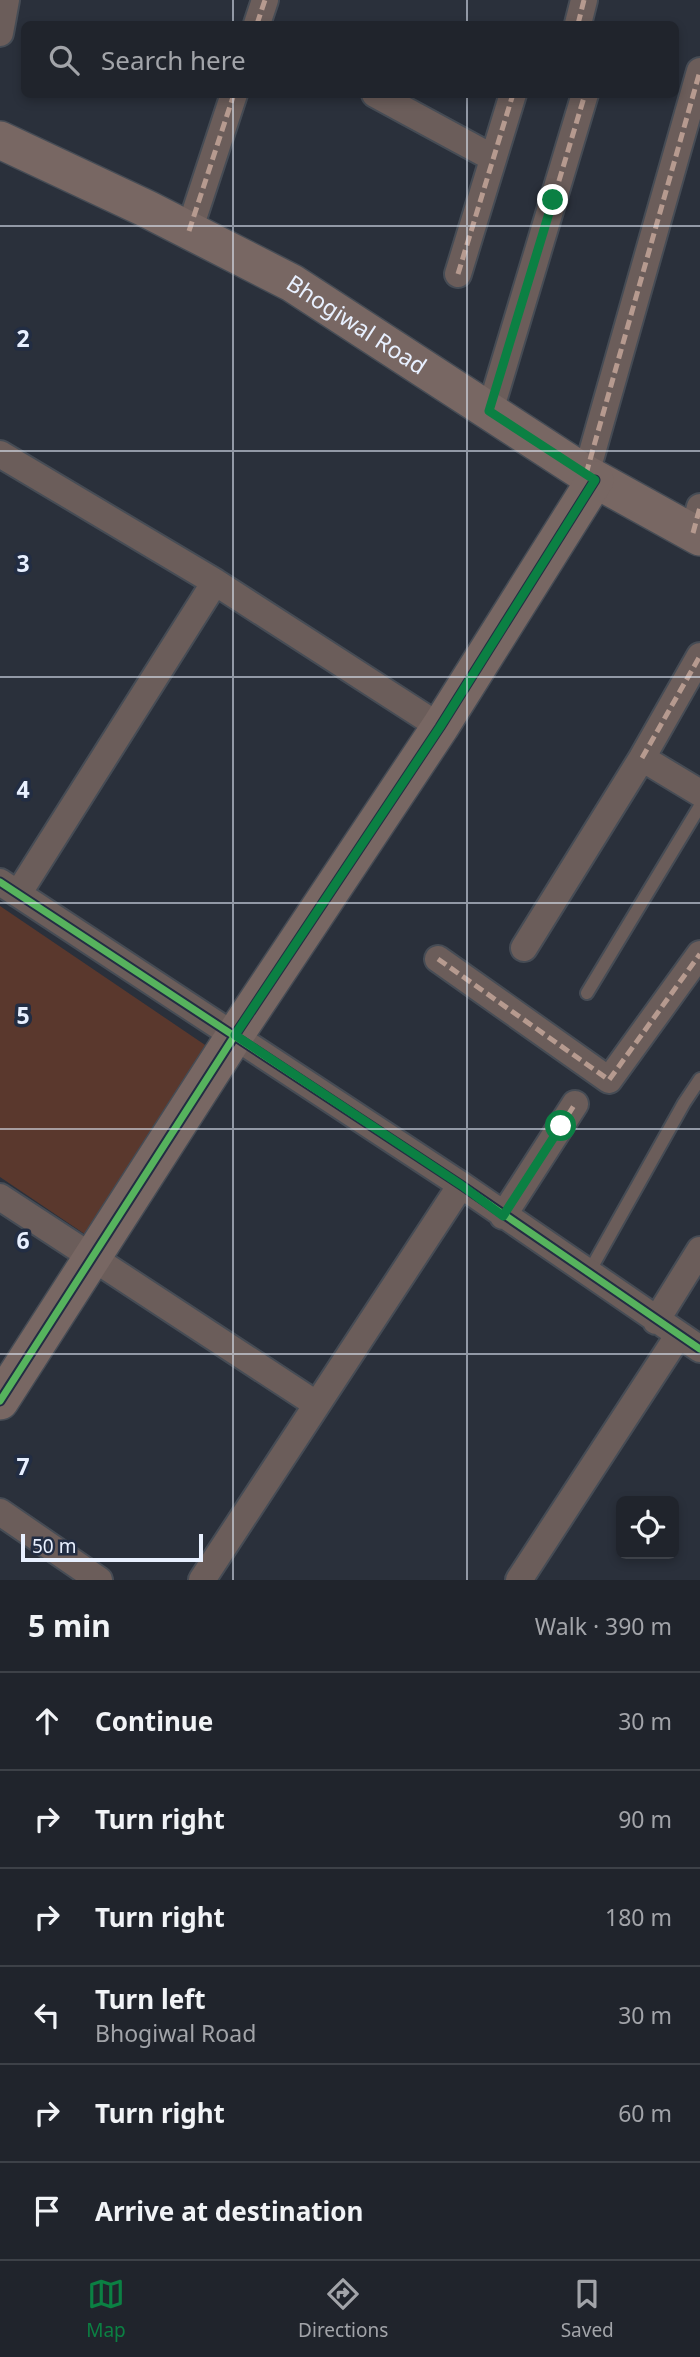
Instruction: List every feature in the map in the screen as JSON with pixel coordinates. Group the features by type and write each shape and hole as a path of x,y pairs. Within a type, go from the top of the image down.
{"street":[{"path":"0,33 6,0"},
{"path":"258,21 265,0"},
{"path":"0,1401 235,1035 440,727 590,477 700,71"},
{"path":"189,231 233,98"},
{"path":"382,98 493,158"},
{"path":"458,274 512,98"},
{"path":"489,411 584,98"},
{"name":"Bhogiwal Road","path":"0,140 292,283 590,477 698,526"},
{"path":"0,454 215,582 440,727"},
{"path":"215,582 9,888 461,1185 689,1343 519,1580"},
{"path":"524,948 642,758 700,656"},
{"path":"642,758 700,793"},
{"path":"438,959 609,1080 700,954"},
{"path":"503,1216 576,1104"},
{"path":"202,1580 461,1185"},
{"path":"0,1196 316,1404"},
{"path":"656,1321 700,1250"},
{"path":"0,1512 99,1580"}],"lane":[{"path":"587,993 700,806"},
{"path":"587,1274 684,1102 700,1079"}],"shaded area":[{"path":"0,906 211,1049 92,1239 0,1177"}],"marked path":[{"path":"258,21 265,0"},
{"path":"579,21 584,0"},
{"path":"586,474 700,71"},
{"path":"189,231 233,98"},
{"path":"458,274 512,98"},
{"path":"490,411 584,98"},
{"path":"693,533 700,507"},
{"path":"642,758 700,656"},
{"path":"438,959 609,1080 700,954"},
{"path":"503,1216 575,1104"}],"cycle path":[{"path":"0,1401 235,1035 440,727 595,480"},
{"path":"0,882 461,1185 700,1349"}],"route":[{"path":"553,200 489,411 595,480 440,727 235,1035 461,1185 503,1216 561,1126"}]}
